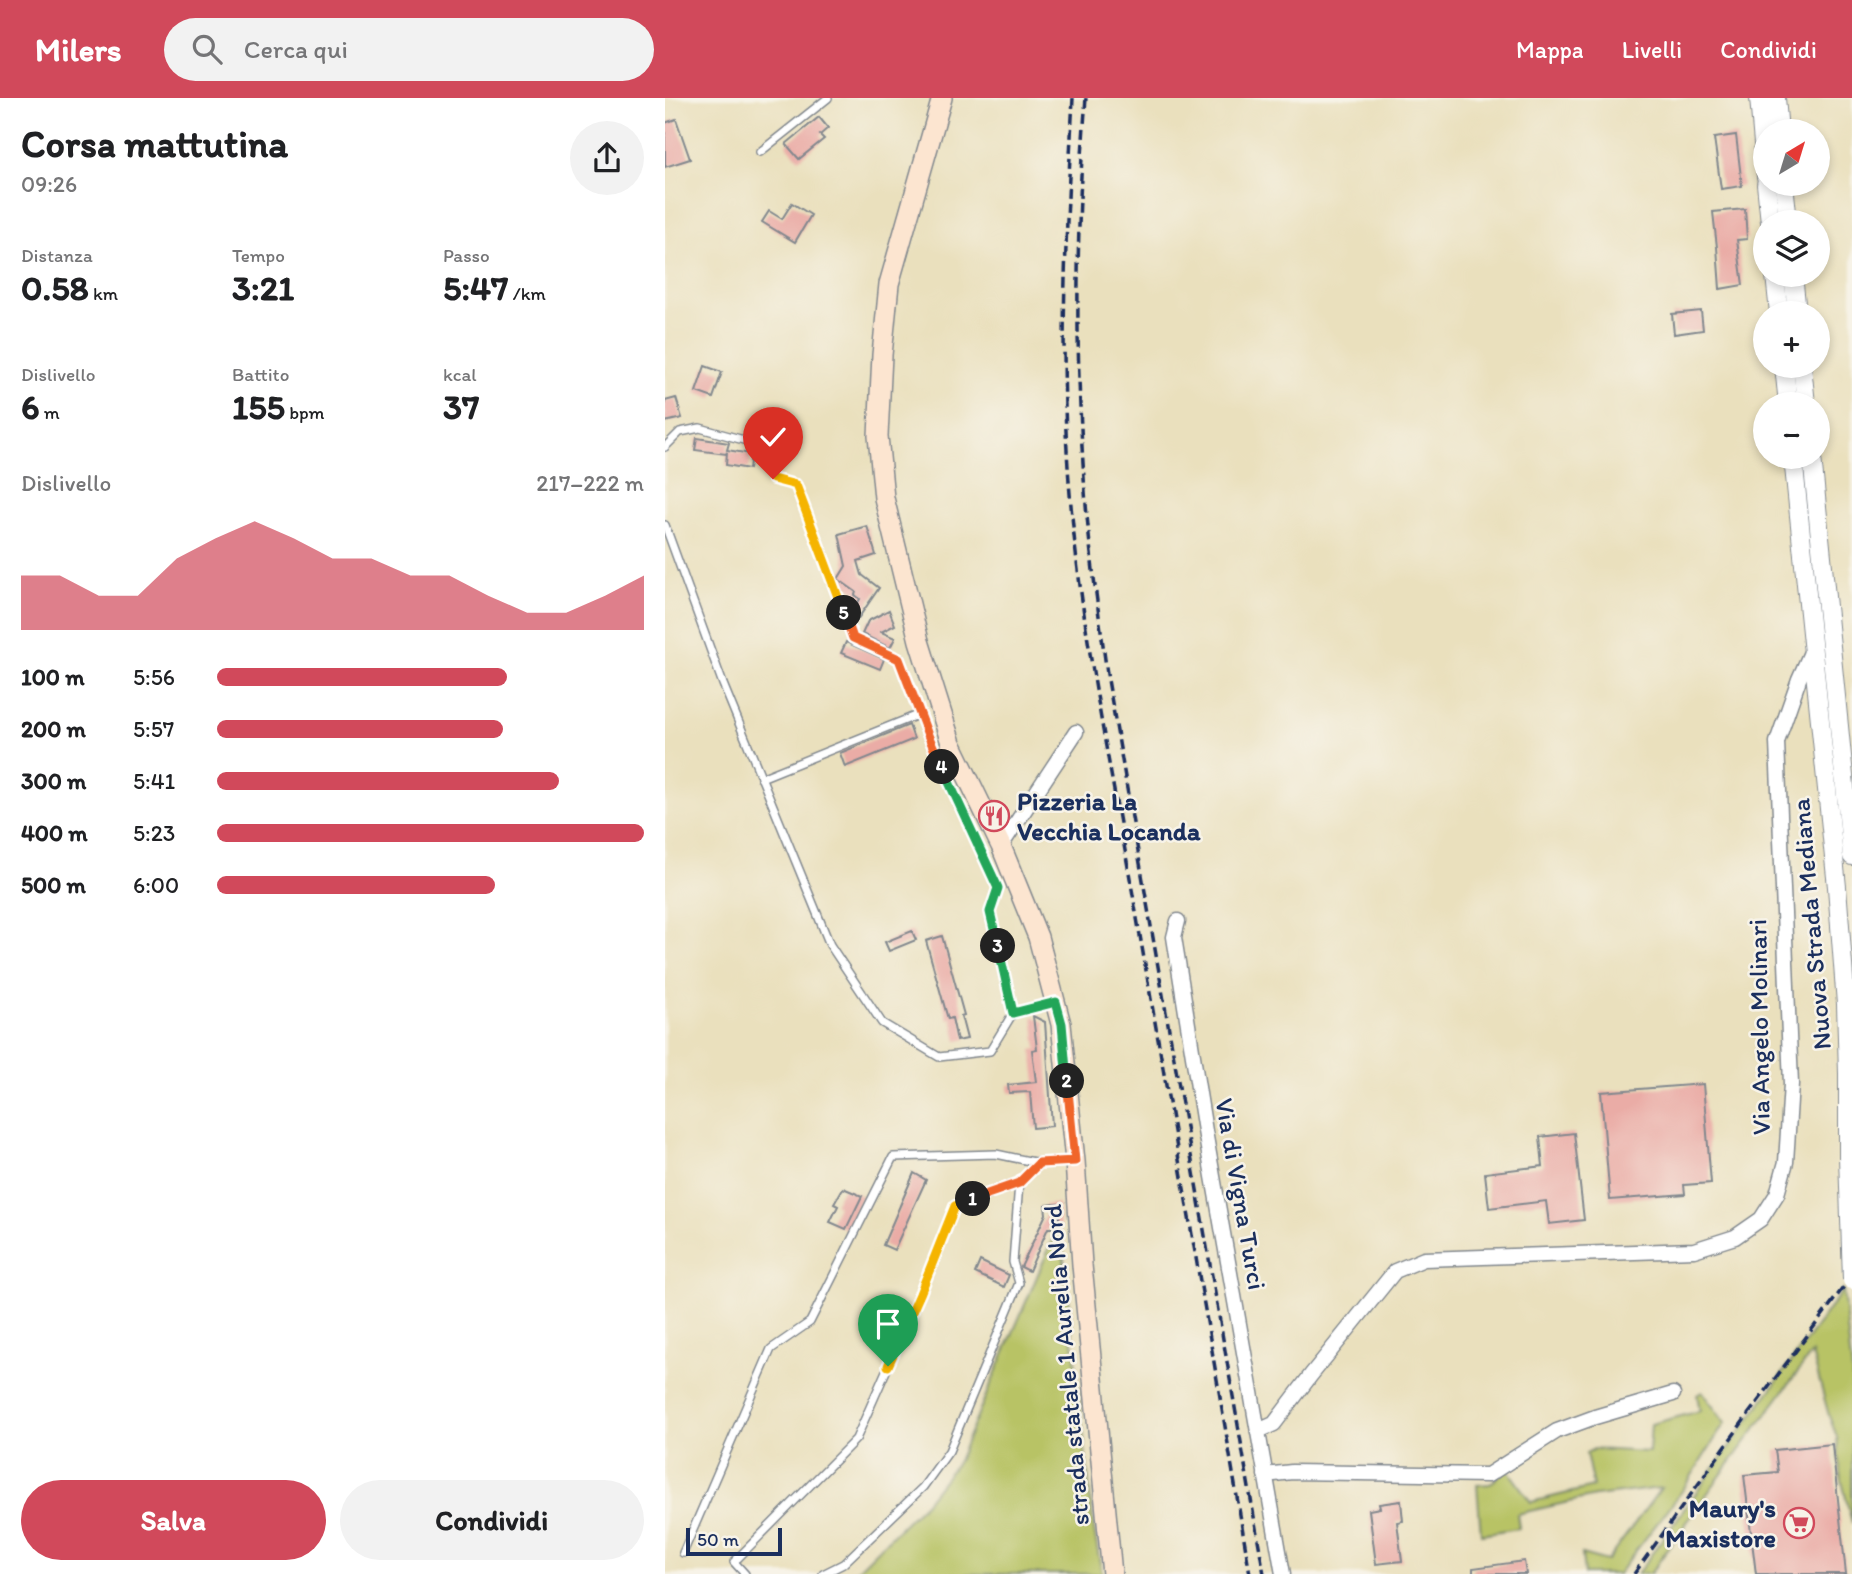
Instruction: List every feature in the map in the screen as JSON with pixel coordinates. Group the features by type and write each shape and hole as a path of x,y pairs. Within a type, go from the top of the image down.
{"main road":[{"name":"strada statale 1 Aurelia Nord","path":"942,98 889,284 878,436 884,498 919,641 951,743 1001,846 1038,937 1062,1024 1075,1161 1081,1265 1112,1574"}],"street":[{"path":"1759,98 1761,119"},
{"path":"1776,98 1778,119"},
{"path":"1795,469 1821,647"},
{"name":"Via Angelo Molinari","path":"1258,1431 1274,1424 1395,1271 1424,1259 1693,1250 1735,1237 1761,1219 1777,1194 1786,1162 1791,1084 1777,742 1799,679 1821,647 1813,469"},
{"name":"Nuova Strada Mediana","path":"1821,647 1852,856"},
{"name":"Nuova Strada Mediana","path":"1821,647 1846,1004 1852,1280"},
{"path":"1001,846 1076,732"},
{"name":"Via di Vigna Turci","path":"1178,921 1174,937 1205,1132 1283,1574"},
{"path":"1265,1475 1292,1472 1488,1475 1557,1431 1674,1394"}],"lane":[{"path":"759,152 828,98"},
{"path":"665,447 680,432 700,428 751,442 773,479 796,485 853,638 899,659 920,714 998,888 990,912 1013,1013 990,1051 939,1057 882,1023 830,945 723,684 665,525"},
{"path":"761,778 920,714"},
{"path":"1013,1013 1056,1002"},
{"path":"683,1553 771,1349 810,1322 893,1157 996,1154 1039,1163 1075,1161"},
{"path":"745,1574 733,1562 856,1439 920,1294 955,1206 1019,1183 1039,1163"},
{"path":"824,1574 843,1564 923,1487 949,1451 1019,1283 1013,1262 1019,1183"}],"green space":[{"path":"1053,1239 1062,1242 1094,1530 1102,1574 853,1574 925,1503 958,1461"},
{"path":"1843,1290 1852,1373 1852,1523 1840,1473 1837,1437 1812,1353 1650,1574 1637,1574"},
{"path":"1702,1392 1725,1423 1682,1491 1618,1574 1584,1574 1582,1554 1607,1561 1661,1488 1595,1496 1517,1514 1519,1528 1481,1534 1477,1485 1490,1484 1507,1469 1531,1502 1593,1487 1586,1453 1594,1449 1649,1452 1651,1424 1700,1411 1697,1395"}],"building":[{"path":"819,117 828,128 820,135 824,139 799,159 786,144"},
{"path":"676,119 690,159 665,167 665,123"},
{"path":"1736,135 1742,186 1721,189 1714,138"},
{"path":"792,203 811,215 795,242 762,222 769,211 782,219"},
{"path":"1745,209 1747,239 1737,240 1743,285 1720,289 1713,212"},
{"path":"1701,311 1703,330 1674,334 1672,314"},
{"path":"705,366 722,372 713,398 696,392"},
{"path":"676,398 682,418 665,422 665,401"},
{"path":"697,438 729,443 727,450 751,454 749,469 726,465 727,452 695,450"},
{"path":"867,526 876,555 858,561 862,575 879,588 855,623 851,615 860,599 855,595 856,592 838,579 846,566 839,534"},
{"path":"889,610 895,625 881,632 895,638 890,648 862,634 868,621"},
{"path":"846,642 884,659 880,669 841,653"},
{"path":"909,725 914,739 845,767 840,753"},
{"path":"912,931 916,940 889,951 885,942"},
{"path":"942,936 964,1015 961,1016 967,1039 957,1041 926,941"},
{"path":"1033,1016 1045,1022 1052,1126 1033,1128 1030,1092 1009,1093 1008,1085 1036,1082 1032,1050 1037,1049"},
{"path":"1703,1084 1711,1183 1684,1185 1685,1194 1610,1200 1601,1092"},
{"path":"1574,1133 1584,1220 1549,1224 1546,1201 1489,1208 1485,1173 1543,1166 1540,1137"},
{"path":"914,1173 926,1180 894,1250 883,1245"},
{"path":"843,1188 862,1196 846,1229 830,1222 838,1206 834,1204"},
{"path":"1058,1204 1060,1228 1048,1228 1029,1271 1021,1267 1046,1214 1045,1205"},
{"path":"980,1261 1009,1275 1004,1287 975,1273"},
{"path":"1832,1444 1846,1574 1756,1574 1744,1475 1778,1472 1775,1450"},
{"path":"1401,1501 1403,1521 1397,1522 1402,1561 1376,1564 1369,1510 1380,1508 1379,1504"},
{"path":"1524,1561 1526,1574 1473,1574 1473,1568"}],"railway":[{"path":"1073,98 1064,362 1067,450 1077,562 1093,673 1250,1574"},
{"path":"1086,98 1078,307 1080,412 1091,556 1107,674 1264,1574"},
{"path":"1634,1574 1852,1276"}],"place":[{"name":"Pizzeria La Vecchia Locanda","path":"994,816"},
{"name":"Maury's Maxistore","path":"1799,1523"}],"route":[{"path":"773,479 796,485 853,638 899,659 928,735 998,888 990,912 1013,1013 1056,1002 1062,1024 1075,1161 1039,1163 1019,1183 955,1206 888,1366"}]}
